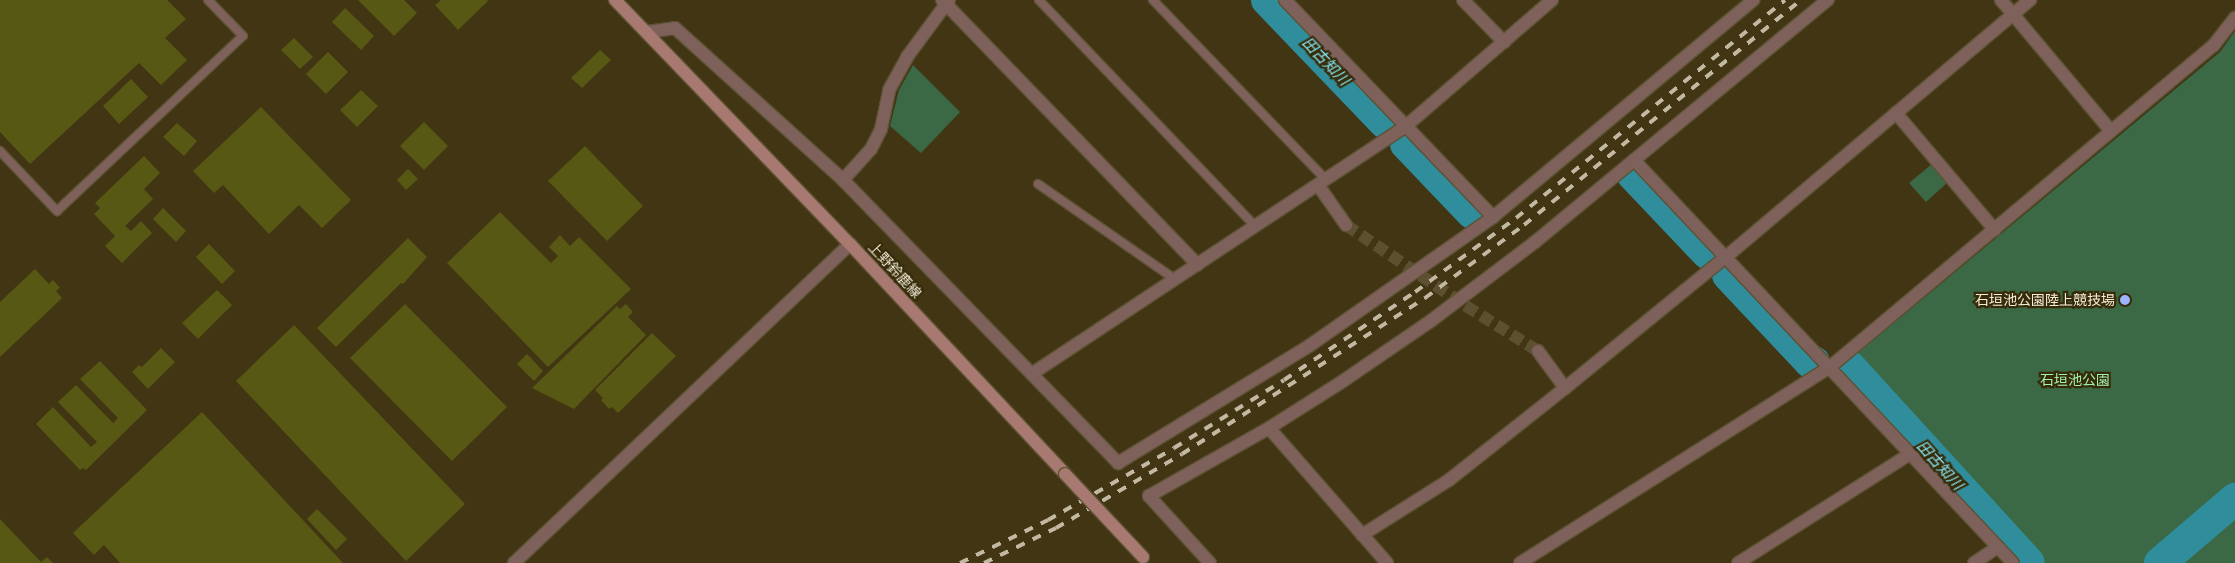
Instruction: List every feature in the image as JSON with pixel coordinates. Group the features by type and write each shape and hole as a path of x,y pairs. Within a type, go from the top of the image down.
{"main road":[{"name":"上野鈴鹿線","path":"615,0 850,244 1146,560"}],"street":[{"path":"1285,0 1493,217"},
{"path":"1463,0 1504,42"},
{"path":"1033,373 1406,126 1552,0"},
{"path":"647,32 676,28 843,180 1033,373 1118,463 1309,346 1493,217 1753,0"},
{"path":"1210,563 1149,496 1269,428 1343,381 1432,320 1535,242 1828,0"},
{"path":"2001,0 2111,131"},
{"path":"1362,535 1449,480 1565,388 1726,256 2030,0"},
{"path":"843,180 871,149 881,129 889,90 907,57 946,1 1198,265"},
{"path":"1520,563 1830,367 2213,46 2235,18"},
{"path":"1896,113 1995,230"},
{"path":"1634,160 2013,563"},
{"path":"1322,183 1346,225"},
{"path":"514,563 850,244"},
{"path":"1538,351 1565,388"},
{"path":"1269,428 1387,563"},
{"path":"1738,563 1910,454"},
{"path":"1974,563 1998,547"}],"lane":[{"path":"0,152 57,211 243,36 208,0"},
{"path":"1039,0 1256,227"},
{"path":"1153,0 1322,183"},
{"path":"1038,184 1176,280"}],"green space":[{"name":"石垣池公園","path":"2235,31 2235,563 2029,563 1849,373 1848,361 2220,52"},
{"path":"913,65 960,112 921,153 890,126 899,90"},
{"path":"1932,164 1947,183 1926,202 1909,183"}],"building":[{"path":"0,0 167,0 186,19 165,38 187,60 161,85 139,63 30,164 0,132"},
{"path":"358,0 404,0 417,13 394,36"},
{"path":"441,0 488,1 458,30 435,5"},
{"path":"345,8 374,36 361,50 332,22"},
{"path":"294,38 313,57 300,69 281,50"},
{"path":"600,50 611,60 582,88 571,78"},
{"path":"328,52 348,72 326,94 306,74"},
{"path":"131,79 148,97 119,124 103,106"},
{"path":"361,90 378,106 357,127 340,110"},
{"path":"261,107 351,200 322,228 299,205 269,234 223,185 214,193 193,171"},
{"path":"424,122 448,146 424,170 400,146"},
{"path":"177,123 197,141 184,156 163,137"},
{"path":"585,146 643,206 607,241 548,181"},
{"path":"144,156 160,173 144,189 153,199 125,226 131,231 141,221 152,233 122,263 105,246 115,236 94,214 100,208 95,203"},
{"path":"408,169 418,179 406,190 397,180"},
{"path":"163,208 186,231 176,242 153,219"},
{"path":"500,212 551,263 558,256 549,247 560,235 570,246 579,237 631,289 548,367 447,263"},
{"path":"408,238 427,257 403,284 401,283 336,347 317,328"},
{"path":"209,244 235,271 222,284 196,257"},
{"path":"35,269 49,284 53,280 60,288 56,291 62,298 0,357 0,302"},
{"path":"217,290 232,305 198,339 182,323"},
{"path":"405,304 507,407 452,461 350,358"},
{"path":"626,304 633,312 628,317 646,335 574,409 532,388 617,306 620,309"},
{"path":"294,325 465,504 406,561 236,381"},
{"path":"652,333 676,356 618,413 612,407 609,409 601,400 603,398 595,390"},
{"path":"161,348 175,362 148,389 132,372 139,365 142,367"},
{"path":"527,354 543,371 534,381 517,364"},
{"path":"100,361 147,410 86,470 83,468 80,470 36,424 53,407 91,447 97,442 58,402 76,385 113,423 118,418 80,379"},
{"path":"202,412 343,563 120,563 104,545 94,555 73,533"},
{"path":"317,509 347,539 336,550 307,519"},
{"path":"0,519 41,562 47,557 53,563 0,563"}],"waterway":[{"name":"田古知川","path":"1267,0 1385,123"},
{"name":"田古知川","path":"1406,144 1472,213"},
{"name":"田古知川","path":"1633,175 1707,253"},
{"name":"田古知川","path":"1728,275 1810,362 1814,362"},
{"name":"田古知川","path":"1850,367 2029,563"},
{"name":"田古知川","path":"2160,563 2235,499"}],"tunnel":[{"path":"1346,225 1466,306 1538,351"}],"railway":[{"path":"960,563 1048,520 1174,448 1284,380 1415,292 1516,218 1785,0"},
{"path":"984,563 1056,528 1182,454 1425,298 1524,225 1801,0"}],"place":[{"name":"石垣池公園陸上競技場","path":"2125,300"}]}
